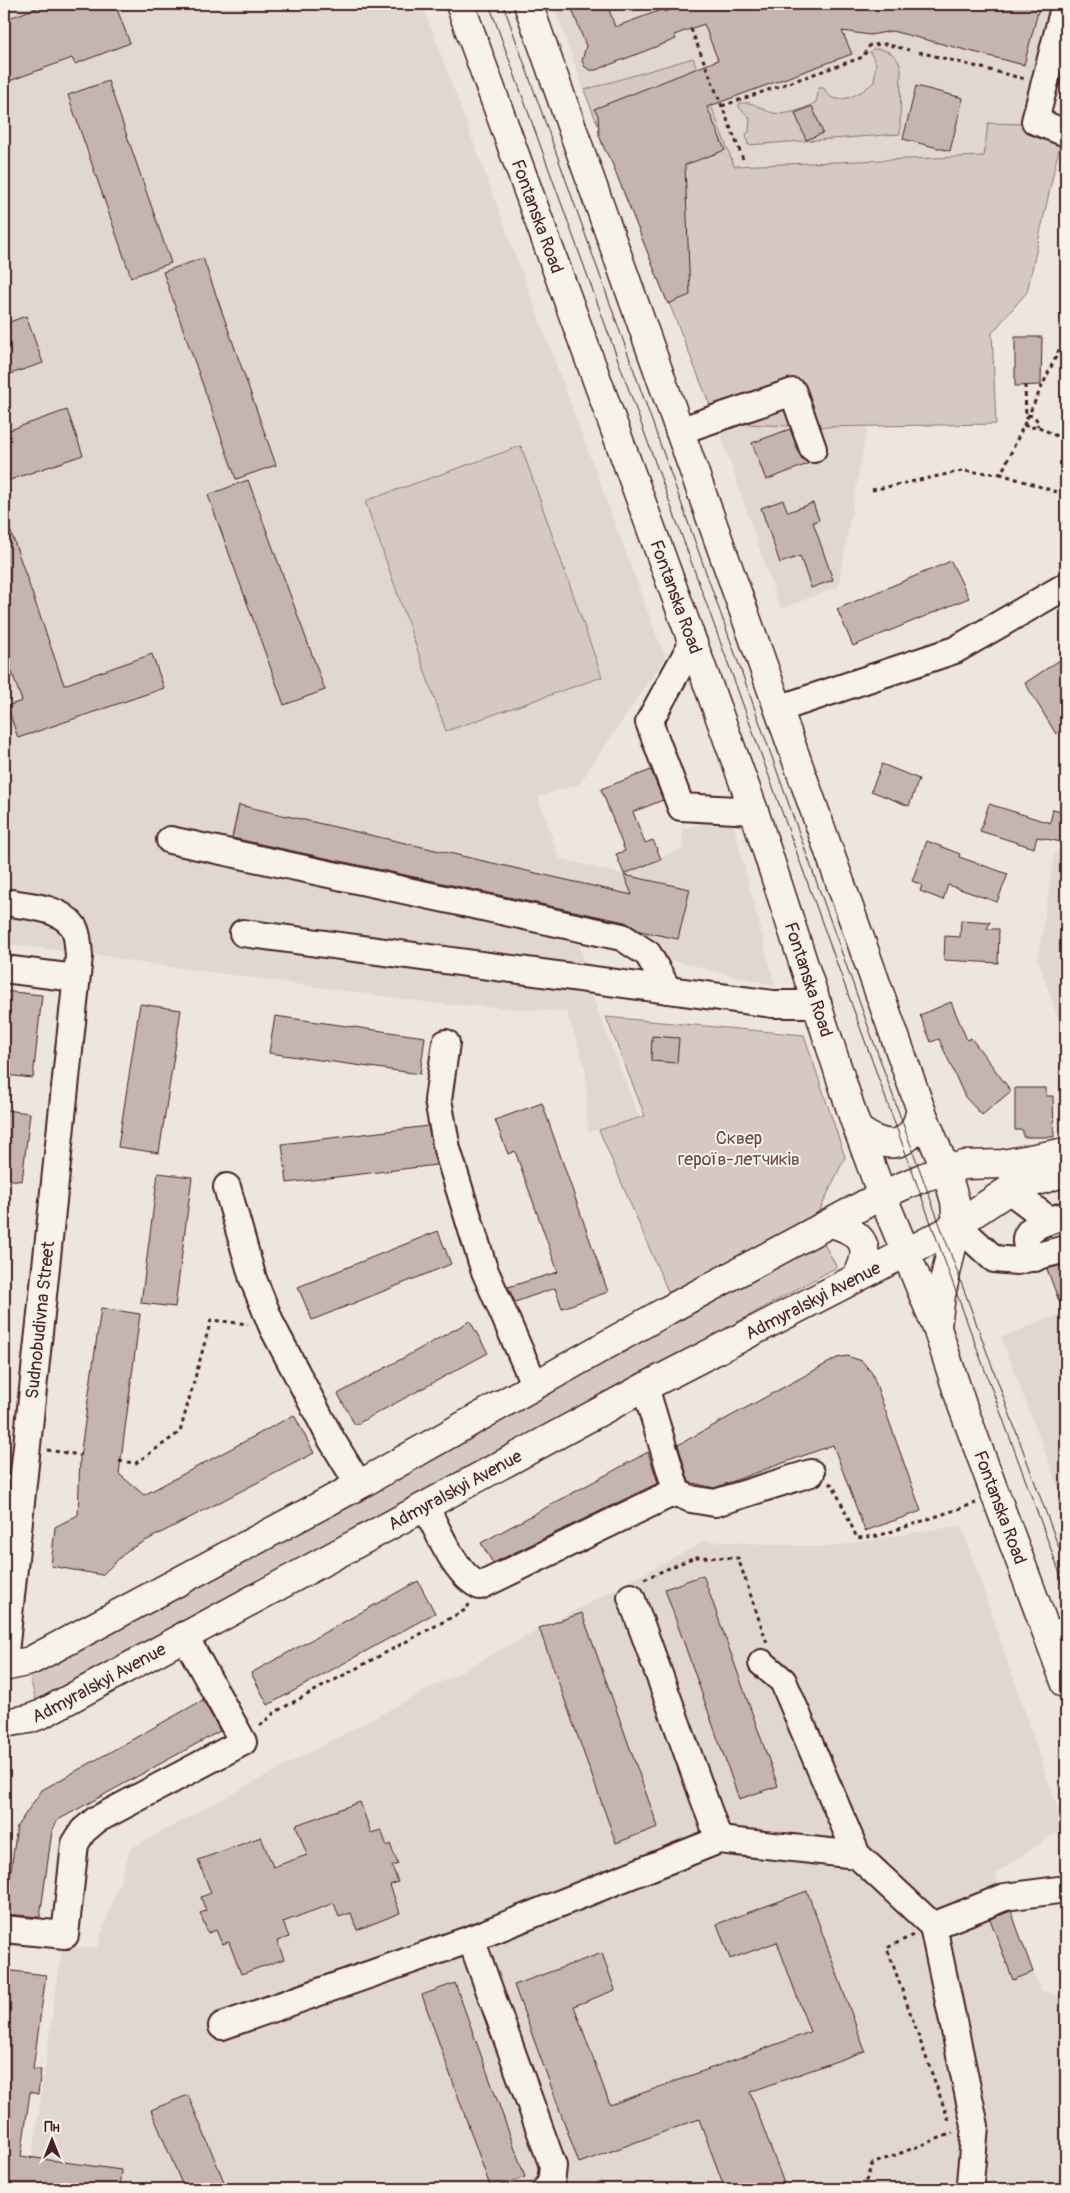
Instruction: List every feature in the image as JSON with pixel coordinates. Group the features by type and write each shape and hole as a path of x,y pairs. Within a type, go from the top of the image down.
{"main road":[{"name":"Fontanska Road","path":"460,4 754,811 882,1195 937,1328 962,1405 997,1496 1057,1633 1066,1684"},
{"path":"528,4 921,1110 946,1171"},
{"path":"859,1130 872,1140 881,1143 902,1142 917,1127 921,1110"},
{"path":"4,1667 30,1661 359,1485 668,1310 882,1195 924,1177 964,1165 1003,1164 1066,1152"},
{"name":"Fontanska Road","path":"937,1328 941,1295 957,1225 955,1201 946,1171"},
{"name":"Admyralskyi Avenue","path":"4,1723 29,1719 42,1714 184,1635 645,1387 906,1253 957,1225 1009,1190 1066,1172"},
{"path":"831,1223 848,1228 861,1238 866,1249 864,1262 857,1277"}],"street":[{"path":"1065,4 1035,121 1066,133"},
{"path":"679,431 792,392 813,449"},
{"path":"778,709 954,650 1066,586"},
{"path":"693,642 649,722 662,760 681,808 754,811"},
{"path":"170,840 622,937 648,954 668,990"},
{"name":"Sudnobudivna Street","path":"4,902 54,911 73,926 79,956 4,1662"},
{"path":"243,933 773,1004 818,1004"},
{"path":"4,968 76,978"},
{"path":"446,1043 438,1100 447,1149 484,1269 535,1386"},
{"path":"227,1187 253,1279 272,1326 330,1437 359,1485"},
{"path":"1009,1190 1058,1218"},
{"path":"1035,1258 1027,1250 1027,1233 1035,1226 1058,1218"},
{"path":"957,1225 994,1259 1017,1262 1066,1249"},
{"path":"645,1387 677,1493"},
{"path":"425,1506 461,1572 470,1582 480,1586 666,1496 677,1493 691,1499 715,1503 812,1473"},
{"path":"630,1597 719,1840"},
{"path":"4,1929 65,1935 76,1844 83,1831 96,1820 243,1742 184,1635"},
{"path":"762,1663 783,1681 857,1855 933,1926 975,2126 971,2189"},
{"path":"222,2026 471,1940 719,1840 857,1855"},
{"path":"933,1926 1005,1897 1066,1889"},
{"path":"471,1940 553,2166 551,2184 546,2189"}],"path":[{"path":"691,29 743,159"},
{"path":"722,106 863,57 870,45 876,43 909,50"},
{"path":"919,52 1045,84"},
{"path":"1001,474 1066,336"},
{"path":"1026,385 1027,417"},
{"path":"1027,417 1034,416 1039,423 1037,426"},
{"path":"1024,425 1031,428 1037,426 1066,441"},
{"path":"872,490 962,471 1001,474 1066,495"},
{"path":"119,1461 136,1463 180,1432 211,1320 272,1326"},
{"path":"26,1447 80,1455"},
{"path":"812,1473 833,1485 857,1538 878,1536 997,1496"},
{"path":"630,1597 634,1584 695,1557 738,1558 768,1641 762,1663"},
{"path":"243,1742 275,1712 466,1609 480,1586"},
{"path":"863,2189 872,2164 953,2133 887,1948 933,1926"}],"shaded area":[{"path":"4,4 422,4 659,642 666,656 579,784 538,797 559,858 624,875 683,848 682,830 702,823 732,819 775,986 578,937 592,996 639,1117 588,1132 586,1071 567,1012 441,1004 129,961 107,956 4,944"},
{"path":"553,4 1052,4 1024,124 984,156 734,166 693,58 584,90"},
{"path":"717,423 867,427 838,587 780,609"},
{"path":"1055,852 1066,855 1066,1042 1038,959"},
{"path":"1066,1312 1066,1507 1001,1337"},
{"path":"961,1525 1064,1827 995,1874 1040,1990 1066,1998 1066,2189 28,2189 62,1947 97,1948 131,1848 705,1541 830,1547"}],"green space":[{"path":"873,49 891,53 900,63 900,134 748,145 746,134 749,132 750,118 739,107 739,104 748,103 769,112 784,114 816,102 819,88 824,88 828,95 834,98 848,98 874,82 876,63 870,52"},
{"path":"693,58 734,166 984,156 988,123 1024,124 1061,139 1027,292 992,333 996,424 817,427 717,423 584,90"},
{"path":"521,446 602,677 446,731 365,501"},
{"name":"Сквер героїв-летчиків","path":"606,1017 804,1035 845,1157 816,1218 669,1294 599,1130 645,1116"},
{"path":"820,1237 837,1267 38,1709 29,1673"}],"building":[{"path":"47,4 115,4 130,43 75,64 72,58 4,83 4,20"},
{"path":"570,4 607,4 615,27 664,9 665,12 686,4 1040,4 1024,65 892,31 870,35 842,31 852,54 707,107 725,150 685,165 690,295 668,304 599,135 598,115 594,109 718,60 704,24 674,35 676,39 596,70 590,70 585,67 582,61 586,46"},
{"path":"108,81 171,263 131,277 68,95"},
{"path":"916,86 963,98 950,151 903,139"},
{"path":"812,106 823,133 806,140 795,113"},
{"path":"203,258 276,465 236,479 163,272"},
{"path":"26,316 43,363 4,376 4,324"},
{"path":"1015,337 1042,337 1041,385 1015,386"},
{"path":"67,410 83,455 4,482 4,432"},
{"path":"790,429 799,454 808,464 766,480 752,443"},
{"path":"248,480 325,690 284,705 208,495"},
{"path":"783,500 788,512 813,503 819,520 813,522 833,580 811,588 800,556 780,563 761,508"},
{"path":"6,518 64,685 152,654 164,688 18,738 7,706 22,701 4,650 4,519"},
{"path":"951,561 969,598 853,646 837,609"},
{"path":"1066,656 1066,727 1056,734 1025,683"},
{"path":"882,764 919,779 909,806 871,791"},
{"path":"651,770 663,800 633,812 645,843 653,840 661,859 624,874 616,854 625,851 601,789"},
{"path":"989,804 1050,823 1053,809 1066,812 1066,843 1037,837 1034,848 980,831"},
{"path":"239,805 632,895 624,875 690,889 678,939 640,931 625,922 232,838"},
{"path":"927,841 960,854 959,857 1008,874 997,902 948,885 943,900 920,891 922,885 912,881"},
{"path":"961,920 990,922 987,929 999,929 998,963 944,960 945,936 960,937"},
{"path":"4,991 42,995 33,1078 4,1075 4,1044 7,1014 4,1013"},
{"path":"951,1002 967,1040 971,1038 1011,1091 982,1115 965,1097 939,1039 931,1042 920,1015"},
{"path":"140,1004 181,1010 159,1153 118,1147"},
{"path":"275,1016 425,1037 420,1074 269,1053"},
{"path":"652,1036 679,1038 677,1063 651,1061"},
{"path":"1015,1088 1046,1088 1046,1096 1053,1096 1054,1137 1023,1137 1023,1130 1015,1130"},
{"path":"542,1103 608,1292 562,1308 555,1288 515,1302 508,1287 558,1272 515,1151 508,1154 495,1120"},
{"path":"4,1110 30,1113 22,1181 4,1179"},
{"path":"428,1126 436,1165 287,1183 282,1144"},
{"path":"158,1173 192,1177 175,1307 141,1303"},
{"path":"438,1231 451,1264 312,1320 298,1287"},
{"path":"1066,1264 1066,1317 1065,1317 1047,1269"},
{"path":"101,1308 140,1314 119,1474 144,1495 294,1415 314,1453 128,1550 102,1575 51,1566 55,1527 78,1515 80,1457"},
{"path":"470,1321 488,1353 355,1425 338,1394"},
{"path":"847,1356 862,1361 872,1373 921,1511 865,1531 833,1445 714,1488 689,1482 678,1445 837,1358"},
{"path":"648,1452 658,1483 493,1563 481,1543"},
{"path":"703,1575 778,1786 739,1799 665,1589"},
{"path":"418,1581 435,1613 268,1705 251,1673"},
{"path":"582,1613 658,1827 616,1843 539,1628"},
{"path":"203,1700 220,1731 58,1820 52,1831 40,1917 5,1914 17,1826 42,1790"},
{"path":"360,1802 371,1833 381,1830 387,1846 390,1844 398,1864 392,1866 398,1882 390,1885 400,1913 357,1930 351,1913 339,1917 334,1903 283,1922 289,1937 277,1941 284,1959 241,1974 229,1942 222,1944 216,1930 208,1933 200,1913 206,1911 201,1897 211,1893 198,1860 261,1837 273,1867 307,1855 296,1825"},
{"path":"807,1891 865,2051 750,2092 786,2189 725,2189 699,2119 579,2163 514,1985 602,1953 615,1990 574,2006 610,2105 810,2032 777,1942 730,1959 717,1924"},
{"path":"1011,1911 1033,1972 1013,1980 990,1919"},
{"path":"4,1970 46,1975 33,2069 41,2070 38,2094 30,2092 21,2156 121,2170 119,2189 22,2189 4,2187"},
{"path":"455,1983 525,2177 491,2189 422,1995"},
{"path":"188,2095 227,2189 184,2189 151,2110"}],"tram line":[{"path":"489,4 1066,1590"},
{"path":"503,4 908,1138 1066,1567"}]}
